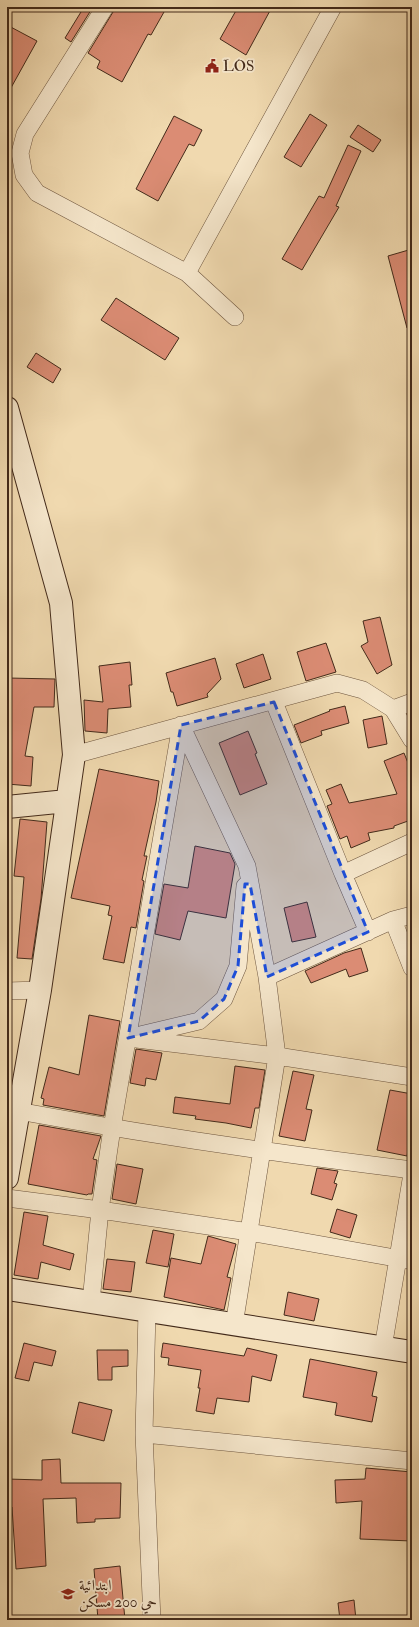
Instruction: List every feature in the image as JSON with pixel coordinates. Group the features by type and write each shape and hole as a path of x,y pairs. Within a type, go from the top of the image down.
{"street":[{"path":"105,7 25,134 20,153 24,175 37,192 188,273 235,317"},
{"path":"188,273 333,7"},
{"path":"7,408 61,603 74,756 40,990 8,1171"},
{"path":"74,756 181,725 274,702 337,683 363,690 393,709 412,740"},
{"path":"274,702 368,932"},
{"path":"393,709 412,702"},
{"path":"181,725 247,866 267,977 277,1056 234,1325"},
{"path":"91,1302 100,1210 112,1128 181,725"},
{"path":"7,807 67,801"},
{"path":"343,874 412,842"},
{"path":"128,1038 199,1021 224,999 238,966 247,866"},
{"path":"267,977 393,920 412,915"},
{"path":"393,920 412,968"},
{"path":"7,991 40,990"},
{"path":"128,1038 277,1056 412,1077"},
{"path":"18,1111 112,1128 262,1151 412,1170"},
{"path":"383,1348 405,1260 412,1174"},
{"path":"7,1198 249,1232 405,1260"},
{"path":"7,1289 412,1352"},
{"path":"147,1311 144,1434 152,1620"},
{"path":"144,1434 412,1460"}],"highlighted area":[{"path":"274,702 368,932 267,977 250,884 245,884 238,966 224,999 199,1021 128,1038 181,725"}],"building":[{"path":"84,7 93,7 71,42 65,38"},
{"path":"115,7 156,7 164,12 151,35 148,34 122,82 97,68 100,61 88,53"},
{"path":"238,7 272,7 246,55 220,39"},
{"path":"7,25 37,41 7,95"},
{"path":"310,114 327,125 301,167 284,157"},
{"path":"174,116 202,130 194,146 189,144 158,201 136,189"},
{"path":"358,125 381,140 373,152 350,137"},
{"path":"348,145 361,151 336,206 339,207 302,270 282,259 319,196 324,198"},
{"path":"412,249 412,328 407,328 388,256"},
{"path":"116,298 179,338 165,360 101,320"},
{"path":"36,353 61,369 53,383 27,367"},
{"path":"380,617 392,665 377,674 361,646 368,642 363,621"},
{"path":"326,643 336,672 306,681 297,652"},
{"path":"263,654 271,679 244,688 236,664"},
{"path":"215,658 221,679 207,694 208,697 177,706 173,692 171,692 166,673"},
{"path":"130,662 132,685 129,685 131,707 108,709 107,733 85,731 84,700 103,702 99,666"},
{"path":"8,678 55,679 54,707 34,707 25,756 33,757 31,786 7,784"},
{"path":"345,706 349,723 321,731 322,735 301,743 294,725 330,711 329,710"},
{"path":"382,716 387,744 368,748 363,720"},
{"path":"248,731 267,784 240,795 219,743"},
{"path":"404,753 412,773 412,829 408,821 394,826 394,828 368,833 370,840 351,848 347,836 340,839 327,806 332,804 326,790 341,784 349,803 397,794 384,761"},
{"path":"99,769 159,781 144,856 147,856 142,880 144,881 136,928 131,927 124,963 103,959 112,916 108,915 110,906 71,898"},
{"path":"20,819 47,822 41,899 32,959 17,958 24,877 14,876"},
{"path":"195,846 230,853 235,864 226,918 188,911 180,940 155,934 164,884 188,888"},
{"path":"307,902 316,937 292,942 284,908"},
{"path":"361,948 368,971 349,977 346,969 311,983 305,971 344,953"},
{"path":"89,1015 120,1021 104,1116 43,1105 44,1099 41,1098 49,1067 79,1075"},
{"path":"136,1049 162,1053 156,1080 146,1078 145,1086 130,1083"},
{"path":"235,1066 265,1070 259,1108 255,1108 251,1128 195,1119 196,1116 173,1113 175,1097 230,1104"},
{"path":"293,1071 314,1075 306,1109 312,1110 305,1141 279,1136"},
{"path":"390,1090 412,1094 412,1128 407,1156 377,1150"},
{"path":"39,1125 101,1136 93,1159 97,1160 92,1194 87,1195 28,1184"},
{"path":"117,1164 143,1169 136,1204 112,1199"},
{"path":"317,1168 338,1171 334,1183 337,1184 332,1200 311,1194"},
{"path":"337,1209 357,1215 350,1238 330,1232"},
{"path":"24,1212 48,1216 43,1245 74,1254 70,1270 41,1262 38,1279 14,1275"},
{"path":"153,1230 174,1234 168,1267 146,1263"},
{"path":"208,1236 236,1244 227,1277 231,1278 224,1310 164,1297 171,1258 201,1264"},
{"path":"107,1259 135,1262 131,1292 103,1289"},
{"path":"288,1292 319,1299 314,1321 284,1315"},
{"path":"24,1343 56,1351 52,1366 34,1362 29,1381 15,1378"},
{"path":"163,1343 244,1356 247,1348 277,1355 271,1381 252,1376 249,1402 217,1398 214,1414 196,1411 201,1370 168,1365 169,1358 161,1357"},
{"path":"97,1350 128,1350 128,1366 112,1367 112,1380 98,1380"},
{"path":"310,1359 377,1372 372,1396 377,1397 372,1422 335,1415 337,1403 303,1397"},
{"path":"79,1402 112,1410 104,1441 72,1433"},
{"path":"60,1459 61,1483 121,1483 120,1518 95,1519 95,1522 77,1523 76,1498 43,1499 46,1566 16,1569 12,1507 7,1507 7,1479 42,1480 42,1460"},
{"path":"366,1468 412,1472 412,1541 360,1539 362,1501 336,1503 335,1480 365,1479"},
{"path":"120,1566 125,1620 98,1620 94,1569"},
{"path":"354,1600 356,1620 340,1620 338,1603"}],"place":[{"name":"LOS","path":"212,66"},
{"name":"ابتدائية حي 200 مسكن","path":"68,1594"}]}
